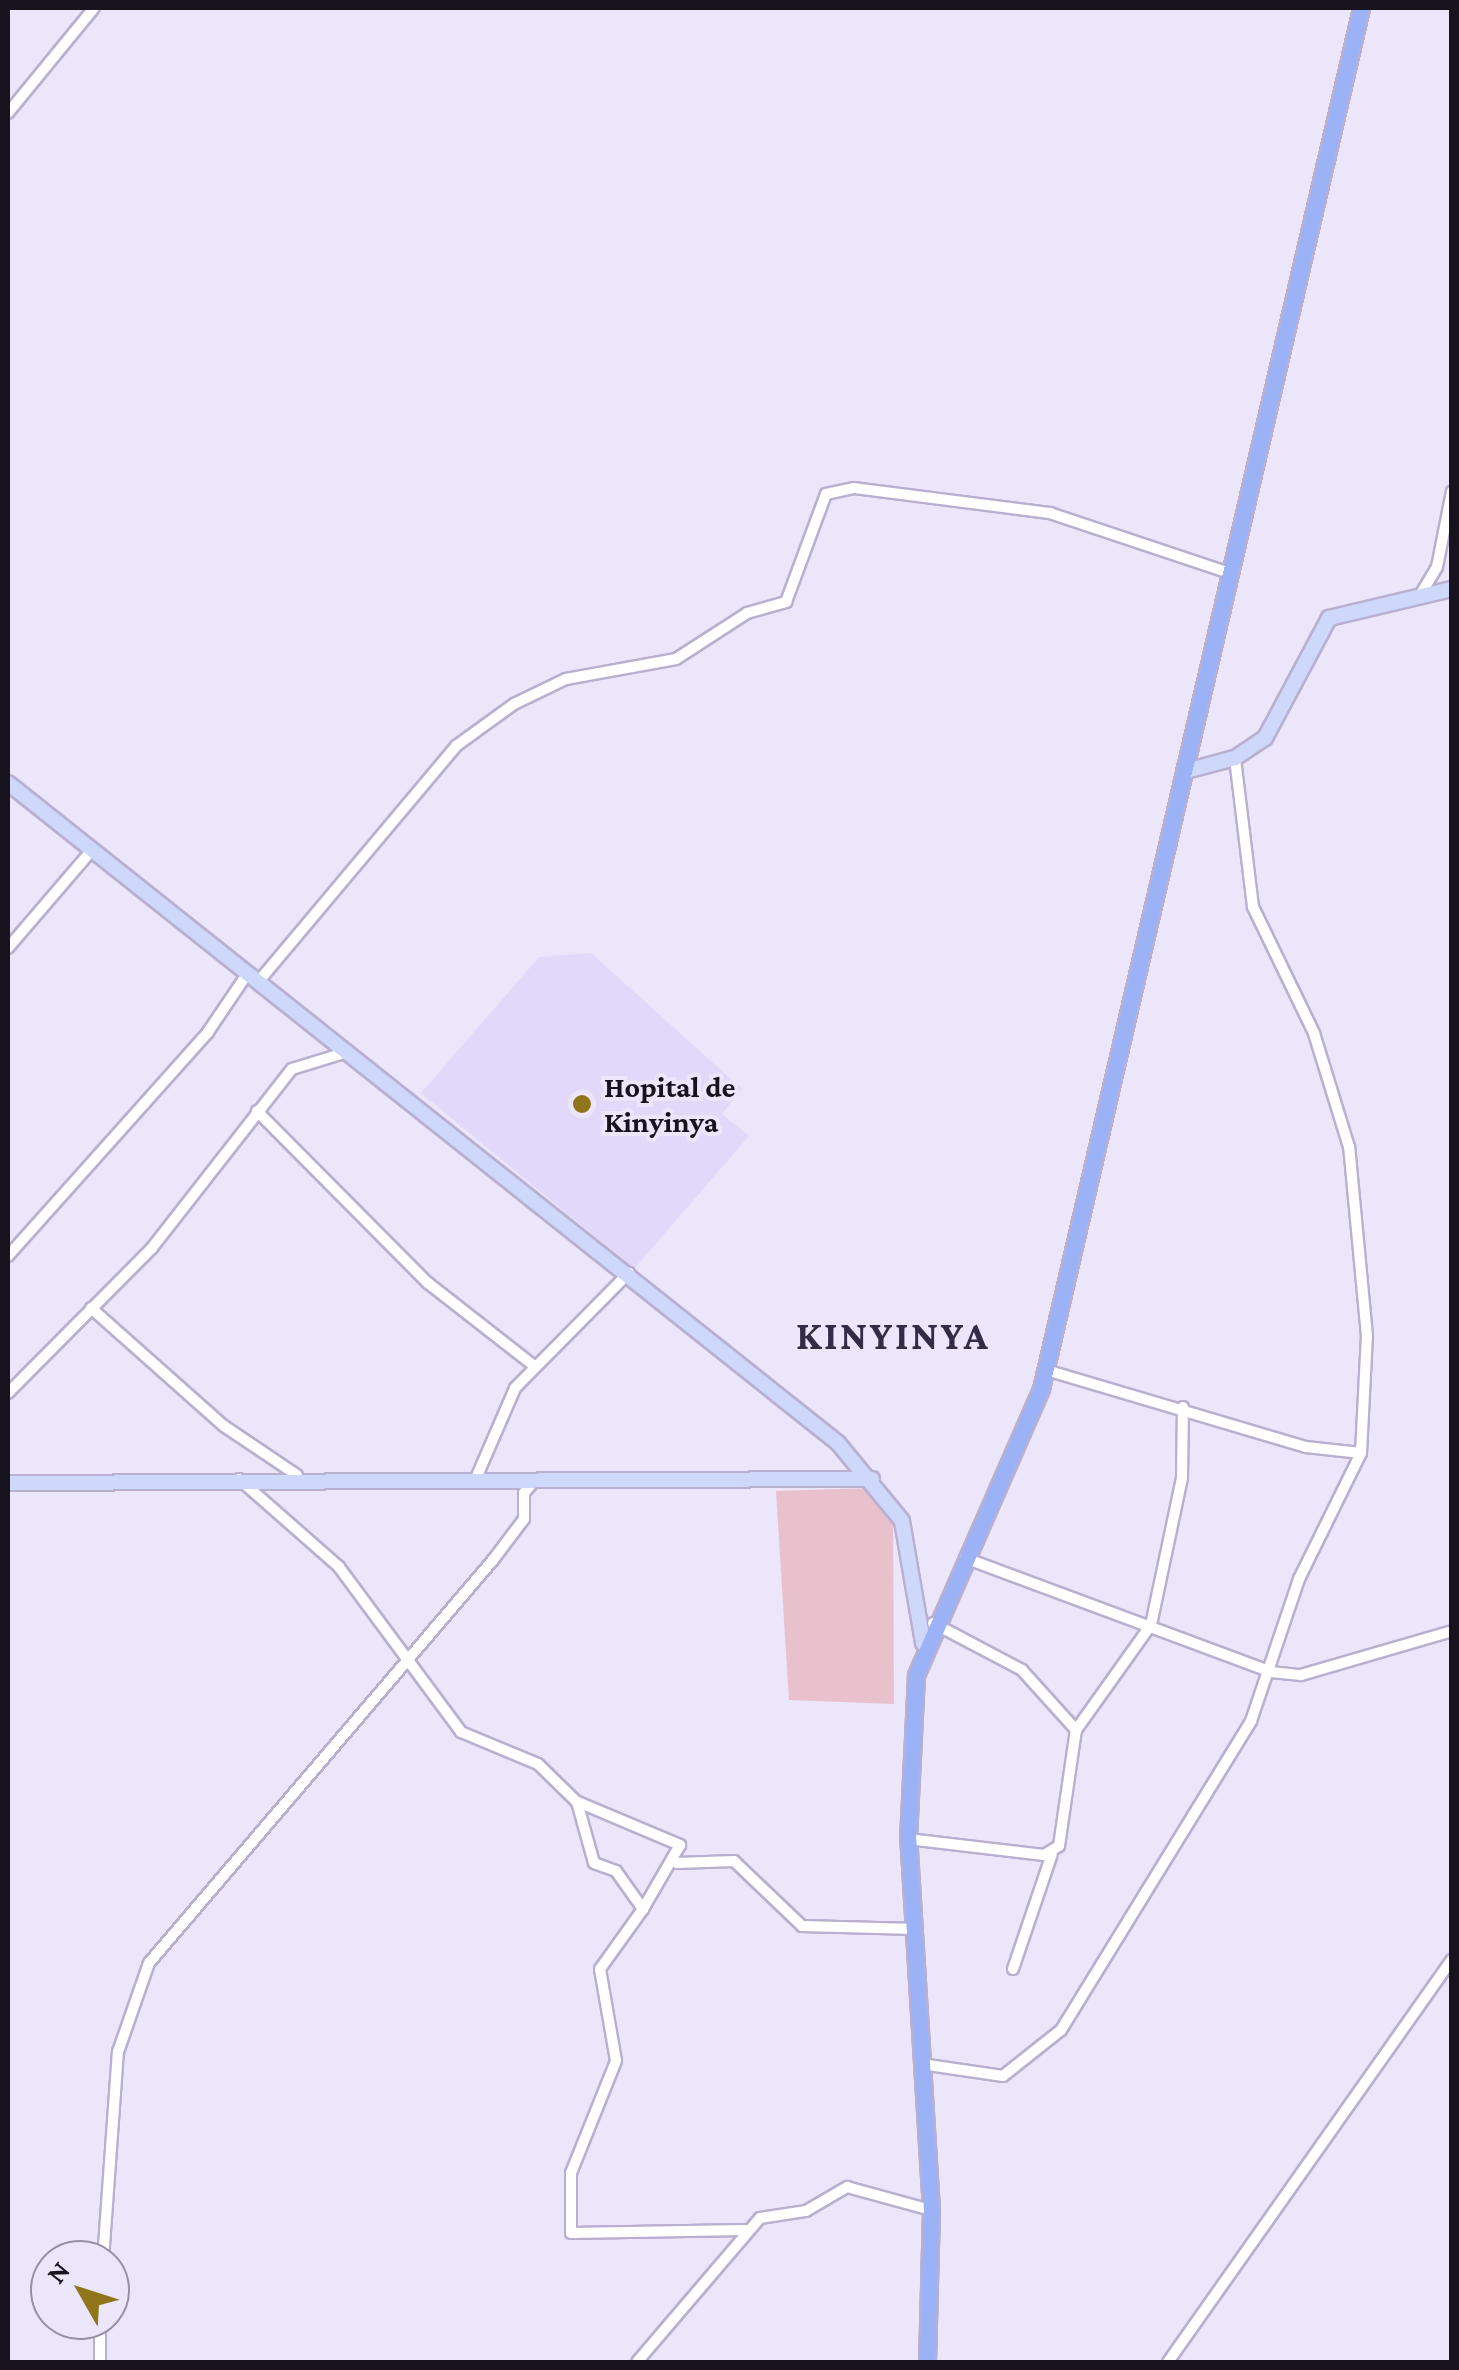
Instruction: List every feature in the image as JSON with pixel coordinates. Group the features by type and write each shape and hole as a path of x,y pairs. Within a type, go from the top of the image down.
{"main road":[{"path":"927,2362 931,2210 908,1839 909,1722 923,1643 1046,1370 1360,8"},
{"path":"1186,771 1235,758 1281,718 1329,618 1422,592 1452,590"},
{"path":"8,783 254,977 342,1054 629,1272 872,1479 913,1554 923,1643"},
{"path":"8,1483 237,1475 477,1476 536,1480 872,1479"}],"street":[{"path":"8,113 94,8"},
{"path":"8,1256 456,746 514,704 566,679 686,656 747,613 786,602 826,494 854,488 1050,513 1229,573"},
{"path":"1422,592 1437,567 1452,491"},
{"path":"921,2064 1003,2076 1061,2030 1251,1721 1271,1672 1299,1579 1361,1453 1368,1336 1349,1147 1314,1033 1253,907 1235,758"},
{"path":"8,948 91,851"},
{"path":"8,1393 152,1248 292,1069 342,1054"},
{"path":"257,1112 428,1283 533,1364"},
{"path":"477,1476 533,1364 584,1325 629,1272"},
{"path":"91,1308 224,1426 296,1475"},
{"path":"1046,1370 1184,1407 1306,1447 1361,1453"},
{"path":"1013,1968 1052,1854 1068,1822 1076,1730 1151,1625 1182,1478 1184,1407"},
{"path":"237,1475 339,1568 461,1732 538,1764 577,1802 680,1845 678,1864 600,1969 616,2062 571,2172 572,2232 745,2230 847,2187 931,2210"},
{"path":"104,2240 116,2066 150,1963 510,1538 536,1480"},
{"path":"961,1556 1271,1672 1301,1675 1452,1631"},
{"path":"932,1623 1022,1670 1076,1730"},
{"path":"577,1802 594,1864 616,1871 643,1909"},
{"path":"908,1839 1052,1854"},
{"path":"678,1864 734,1861 802,1926 916,1929"},
{"path":"1168,2362 1452,1960"},
{"path":"637,2362 745,2230"}],"shaded area":[{"name":"Hopital de Kinyinya","path":"591,953 742,1089 722,1114 749,1136 634,1269 421,1093 539,957"},
{"path":"871,1488 893,1511 894,1704 789,1700 776,1491"}],"place":[{"name":"Hopital de Kinyinya","path":"582,1104"}],"district":[{"name":"KINYINYA","path":"893,1336"}]}
